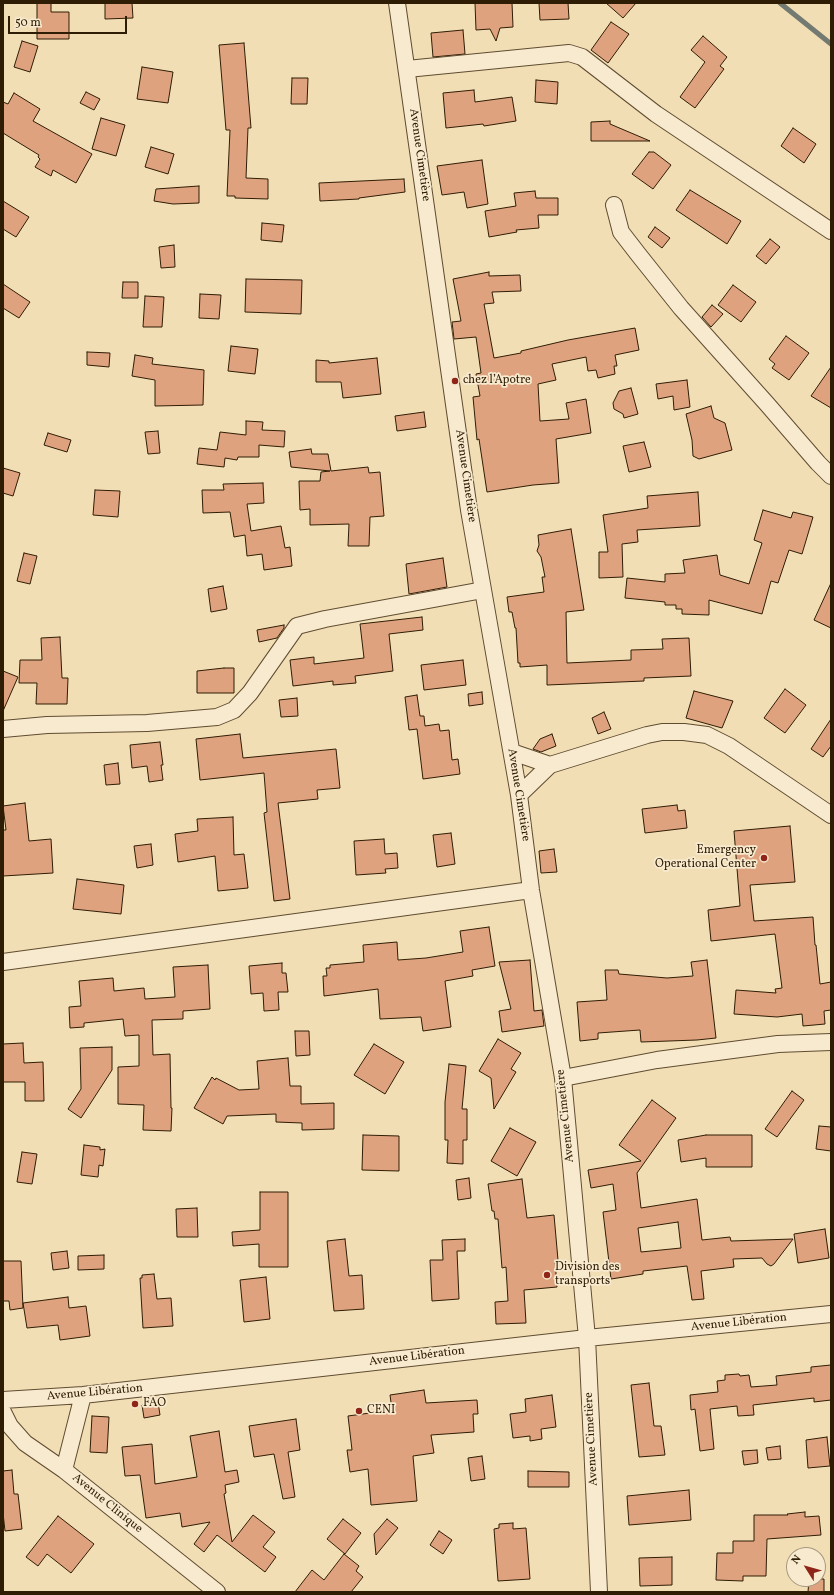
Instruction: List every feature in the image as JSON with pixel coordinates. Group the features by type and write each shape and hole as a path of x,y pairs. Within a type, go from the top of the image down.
{"street":[{"name":"Avenue Cimetière","path":"397,3 469,510 512,752 531,890 563,1078 587,1338 599,1592"},
{"path":"406,69 569,53 582,57 656,114 831,230"},
{"path":"614,205 622,232 652,272 681,308 831,476"},
{"path":"3,729 47,725 147,723 216,717 234,710 250,693 297,626 325,619 483,590"},
{"path":"519,795 550,765 647,735 662,732 684,732 707,735 729,746 831,815"},
{"path":"512,752 550,765"},
{"path":"3,962 531,890"},
{"path":"563,1078 657,1060 778,1044 831,1042"},
{"name":"Avenue Libération","path":"3,1400 83,1395 587,1338 831,1314"},
{"path":"64,1470 83,1395"},
{"name":"Avenue Clinique","path":"3,1412 10,1426 25,1443 64,1470 217,1592"}],"building":[{"path":"37,3 51,3 51,12 69,12 69,39 37,39"},
{"path":"105,3 132,3 133,18 105,19"},
{"path":"475,3 512,3 513,27 500,28 496,41 490,29 476,30"},
{"path":"539,3 568,3 569,19 540,20"},
{"path":"606,3 636,3 623,18"},
{"path":"611,22 629,34 608,63 591,50"},
{"path":"463,30 465,54 433,57 431,33"},
{"path":"703,36 727,57 720,66 724,69 695,108 680,97 705,62 691,50"},
{"path":"22,41 38,46 30,72 14,67"},
{"path":"244,43 251,128 248,128 246,178 268,179 268,199 235,198 235,196 227,196 230,130 226,130 219,45"},
{"path":"142,67 173,72 168,103 137,99"},
{"path":"292,78 308,78 307,104 291,104"},
{"path":"536,80 558,82 557,104 535,102"},
{"path":"474,90 475,102 512,97 516,121 484,126 483,124 446,128 443,93"},
{"path":"86,92 100,99 94,110 80,103"},
{"path":"14,93 40,109 33,121 92,154 76,183 53,170 51,176 35,167 40,159 38,157 39,155 3,133 3,102 8,104"},
{"path":"101,118 125,125 116,156 92,149"},
{"path":"610,121 610,124 650,141 591,141 591,122"},
{"path":"793,128 816,144 804,163 781,146"},
{"path":"151,147 174,154 168,174 145,167"},
{"path":"649,152 654,152 671,165 653,189 632,174"},
{"path":"482,160 488,204 467,208 464,192 442,195 437,166"},
{"path":"404,179 405,192 359,199 320,201 319,183"},
{"path":"199,186 199,203 173,204 154,201 156,189"},
{"path":"690,190 741,221 727,244 676,210"},
{"path":"535,191 536,198 558,198 558,215 538,215 539,228 516,230 517,232 489,237 485,211 516,206 514,193"},
{"path":"3,201 29,217 16,237 3,229"},
{"path":"262,223 284,225 282,242 261,240"},
{"path":"655,227 670,238 662,248 648,237"},
{"path":"770,239 780,247 766,264 756,256"},
{"path":"174,245 175,267 161,268 159,247"},
{"path":"489,272 489,276 520,275 521,291 492,292 494,303 484,304 494,358 521,353 521,351 568,340 635,328 639,350 615,355 617,366 614,366 615,374 598,378 596,370 588,371 586,357 552,364 556,380 538,384 540,421 569,419 566,403 586,399 591,433 556,439 559,483 533,485 487,492 479,439 477,440 473,397 480,396 476,374 481,373 476,337 454,339 452,322 461,321 453,279"},
{"path":"246,279 302,280 301,314 245,312"},
{"path":"123,282 138,282 138,298 122,298"},
{"path":"3,284 30,302 19,318 3,308"},
{"path":"733,285 756,302 741,322 718,305"},
{"path":"200,294 221,295 219,319 199,318"},
{"path":"145,296 164,297 162,327 143,327"},
{"path":"712,305 723,314 711,327 702,317"},
{"path":"786,336 809,353 789,380 772,368 775,364 769,359"},
{"path":"231,346 258,349 255,374 228,371"},
{"path":"87,352 110,353 109,367 87,365"},
{"path":"135,355 153,358 152,364 204,370 203,405 155,406 155,380 132,376"},
{"path":"377,358 381,394 343,398 341,382 316,382 316,360 329,361 329,363"},
{"path":"831,367 831,408 811,396"},
{"path":"687,380 690,407 674,410 673,396 658,399 656,384"},
{"path":"631,388 638,414 624,418 623,414 614,409 613,403 619,391"},
{"path":"711,406 714,418 725,423 732,450 699,459 693,456 692,440 686,414"},
{"path":"424,412 426,427 397,431 395,416"},
{"path":"246,421 263,422 262,430 285,431 284,447 259,445 259,457 238,457 237,460 225,458 224,467 197,464 199,448 217,450 220,432 246,435"},
{"path":"158,431 160,453 148,454 145,432"},
{"path":"48,433 71,440 67,452 44,445"},
{"path":"644,442 651,467 629,472 623,446"},
{"path":"311,449 312,454 328,454 331,471 368,467 369,473 380,472 384,516 370,517 369,546 348,546 349,524 310,525 310,509 300,510 299,481 320,481 321,472 330,471 291,467 289,452"},
{"path":"3,468 20,473 13,496 3,493"},
{"path":"263,483 264,503 247,504 251,531 281,526 285,548 290,547 292,566 264,570 262,554 247,556 245,535 234,537 230,512 203,513 202,490 224,490 223,484"},
{"path":"95,490 120,491 118,517 93,515"},
{"path":"698,492 700,526 637,530 638,542 622,544 623,577 599,578 599,552 608,552 603,515 648,508 647,496"},
{"path":"763,510 791,518 793,512 813,517 802,554 789,550 778,583 771,581 762,614 709,600 709,615 682,614 682,609 676,609 676,605 665,605 665,602 625,598 627,578 665,582 665,574 685,573 683,560 717,555 720,575 749,584 762,543 754,540"},
{"path":"571,529 584,610 566,612 567,663 631,660 631,650 663,649 662,639 689,638 691,676 644,678 644,681 547,685 547,665 520,667 520,663 518,663 516,628 512,612 509,612 507,597 544,592 542,577 545,577 541,557 537,551 539,545 538,535"},
{"path":"24,553 37,556 30,584 17,581"},
{"path":"443,558 447,587 409,594 406,564"},
{"path":"831,583 831,628 814,620"},
{"path":"223,586 227,609 211,612 208,589"},
{"path":"422,617 423,630 389,634 393,671 355,676 356,683 333,685 333,681 293,686 290,660 314,657 314,664 364,658 360,624"},
{"path":"284,625 284,628 277,638 259,642 257,630"},
{"path":"60,637 62,678 68,678 67,704 36,704 37,683 19,683 20,660 42,660 41,638"},
{"path":"463,660 466,685 424,690 421,665"},
{"path":"234,668 234,693 197,693 197,671"},
{"path":"3,671 18,677 3,711"},
{"path":"785,689 806,705 785,733 764,718"},
{"path":"694,691 733,701 722,728 686,718"},
{"path":"482,692 483,704 469,706 468,694"},
{"path":"417,695 420,716 424,716 425,726 439,724 440,731 449,730 452,760 458,759 460,774 423,779 417,729 409,730 405,697"},
{"path":"297,698 298,716 281,717 279,700"},
{"path":"604,712 611,729 598,734 592,718"},
{"path":"831,719 831,746 823,757 811,749"},
{"path":"240,734 243,758 336,749 340,788 317,790 318,799 278,803 290,899 274,901 264,813 267,812 264,773 200,780 196,739"},
{"path":"552,734 556,746 541,752 533,749 540,739"},
{"path":"160,742 163,780 149,782 147,766 132,768 130,745"},
{"path":"118,763 120,784 106,785 104,765"},
{"path":"25,803 29,841 51,839 53,873 3,876 3,830 6,830 3,806"},
{"path":"677,805 678,811 685,810 687,828 645,833 642,809"},
{"path":"233,817 234,855 244,854 248,888 218,891 215,856 178,862 175,834 198,831 197,819"},
{"path":"790,826 795,882 750,885 754,921 813,917 820,984 831,982 831,1010 824,1011 825,1024 803,1026 802,1014 777,1017 734,1014 736,990 776,993 775,989 782,988 775,934 711,941 708,910 740,906 734,831"},
{"path":"451,833 455,864 437,867 433,835"},
{"path":"384,839 385,854 397,853 398,868 385,869 386,873 356,875 354,841"},
{"path":"151,844 153,865 137,868 134,846"},
{"path":"554,849 557,872 541,873 539,851"},
{"path":"77,879 124,885 121,914 73,909"},
{"path":"489,927 495,966 472,970 473,976 445,981 451,1027 423,1031 421,1017 380,1019 378,989 324,996 323,976 327,976 326,968 330,968 330,965 364,962 363,945 397,942 398,960 426,958 463,952 460,931"},
{"path":"530,960 534,1011 542,1010 544,1026 502,1032 499,1011 511,1009 499,962"},
{"path":"707,960 716,1038 641,1042 640,1030 598,1033 598,1039 580,1041 577,1002 607,1000 605,970 618,970 619,974 667,978 693,976 691,962"},
{"path":"282,963 282,973 286,973 288,992 278,992 279,1010 264,1011 263,993 251,994 249,966"},
{"path":"208,965 210,1009 183,1011 183,1019 152,1020 153,1055 170,1054 172,1108 171,1131 143,1130 144,1105 118,1104 118,1067 139,1066 139,1035 125,1036 123,1019 84,1023 84,1027 70,1028 69,1007 81,1006 79,981 113,978 114,991 144,988 145,999 175,997 173,967"},
{"path":"295,1031 309,1031 310,1055 296,1056"},
{"path":"498,1039 521,1053 511,1069 516,1072 494,1109 491,1078 479,1071"},
{"path":"23,1043 24,1063 43,1062 44,1101 25,1101 25,1082 3,1082 3,1044"},
{"path":"374,1044 404,1062 385,1094 354,1075"},
{"path":"112,1047 112,1070 81,1118 68,1109 81,1089 80,1048"},
{"path":"288,1058 290,1086 301,1086 301,1104 334,1103 334,1129 302,1130 302,1123 276,1122 276,1114 227,1116 223,1124 194,1108 212,1077 215,1080 216,1078 239,1090 259,1089 257,1061"},
{"path":"449,1064 466,1066 462,1109 467,1109 467,1140 463,1140 463,1164 447,1163 448,1140 445,1140 445,1102"},
{"path":"792,1091 804,1100 777,1137 765,1129"},
{"path":"652,1100 676,1118 637,1173 641,1208 697,1199 702,1240 730,1237 731,1241 793,1239 771,1266 762,1258 733,1259 734,1267 701,1271 704,1299 692,1300 687,1266 643,1271 643,1274 611,1279 603,1212 616,1210 613,1184 591,1188 588,1170 641,1161 619,1145","holes":["678,1222 681,1248 641,1252 638,1228"]},
{"path":"819,1126 831,1127 831,1151 816,1149"},
{"path":"510,1128 536,1142 517,1176 491,1161"},
{"path":"363,1135 399,1136 399,1171 362,1170"},
{"path":"706,1135 752,1135 752,1167 706,1167 706,1158 681,1162 678,1140"},
{"path":"84,1145 100,1147 100,1150 105,1149 103,1166 99,1165 98,1177 81,1175"},
{"path":"22,1152 37,1154 32,1184 17,1182"},
{"path":"469,1178 471,1198 458,1200 456,1180"},
{"path":"522,1179 527,1218 554,1215 558,1260 555,1260 557,1287 524,1290 526,1323 496,1324 495,1302 508,1301 506,1267 502,1268 498,1219 495,1219 494,1211 492,1211 488,1184"},
{"path":"260,1192 288,1192 288,1267 259,1267 259,1244 233,1246 232,1232 260,1230"},
{"path":"197,1208 198,1237 177,1237 176,1209"},
{"path":"825,1229 829,1258 798,1263 794,1234"},
{"path":"345,1239 349,1276 362,1275 364,1309 334,1311 327,1241"},
{"path":"465,1239 465,1251 457,1251 459,1299 432,1301 430,1260 443,1260 442,1240"},
{"path":"67,1251 69,1268 53,1270 51,1253"},
{"path":"104,1255 104,1269 78,1270 78,1256"},
{"path":"3,1261 21,1261 23,1308 10,1310 9,1301 3,1301"},
{"path":"154,1274 157,1299 171,1298 173,1326 143,1328 140,1278 142,1278 142,1275"},
{"path":"266,1277 270,1319 244,1322 240,1280"},
{"path":"68,1297 69,1308 86,1306 90,1336 60,1340 58,1325 27,1328 23,1303"},
{"path":"831,1365 831,1400 814,1402 814,1398 753,1405 754,1415 738,1416 737,1406 710,1409 714,1449 700,1451 695,1409 691,1410 690,1395 718,1392 717,1381 725,1380 725,1375 749,1375 751,1387 777,1385 776,1376 811,1372 811,1367"},
{"path":"649,1383 654,1426 661,1426 665,1455 639,1457 631,1385"},
{"path":"424,1390 426,1403 477,1400 478,1414 473,1414 474,1432 431,1435 434,1453 413,1456 417,1501 371,1505 368,1469 350,1472 347,1450 352,1450 348,1416 392,1410 390,1395"},
{"path":"552,1395 556,1427 541,1429 542,1439 530,1441 530,1436 513,1438 510,1414 526,1412 525,1399"},
{"path":"158,1402 160,1415 144,1418 142,1405"},
{"path":"92,1416 109,1417 107,1453 90,1452"},
{"path":"296,1419 300,1450 288,1452 295,1497 283,1499 274,1454 254,1457 249,1426"},
{"path":"219,1431 225,1472 237,1470 239,1482 225,1485 226,1493 224,1494 232,1542 253,1515 275,1532 263,1547 276,1557 265,1572 217,1535 204,1552 194,1544 210,1522 182,1527 180,1513 146,1518 140,1475 125,1476 122,1447 152,1444 155,1484 197,1477 190,1436"},
{"path":"827,1437 830,1466 808,1468 806,1440"},
{"path":"780,1446 781,1459 768,1460 766,1448"},
{"path":"757,1450 758,1463 744,1465 742,1451"},
{"path":"482,1456 485,1479 471,1481 468,1458"},
{"path":"12,1470 14,1494 18,1494 22,1529 5,1531 3,1513 3,1471"},
{"path":"528,1471 569,1472 569,1487 528,1487"},
{"path":"689,1490 691,1520 629,1525 627,1496"},
{"path":"805,1512 805,1517 819,1516 821,1535 767,1539 766,1576 743,1576 743,1581 716,1580 717,1553 733,1553 733,1541 754,1541 754,1515 788,1515 787,1514"},
{"path":"58,1516 94,1544 71,1573 47,1554 38,1566 26,1557"},
{"path":"343,1519 361,1533 345,1554 327,1539"},
{"path":"387,1519 398,1528 376,1555 374,1534"},
{"path":"513,1523 513,1529 526,1528 530,1579 498,1581 494,1529 499,1528 499,1524"},
{"path":"439,1531 452,1540 443,1554 430,1545"},
{"path":"344,1554 359,1566 356,1571 363,1577 351,1592 295,1592 312,1570 324,1580"},
{"path":"672,1557 672,1585 640,1586 639,1558"},
{"path":"808,1587 824,1587 824,1592 808,1592"}],"waterway":[{"path":"780,3 831,44"}],"place":[{"name":"chez l’Apotre","path":"455,381"},
{"name":"Emergency Operational Center","path":"764,858"},
{"name":"Division des transports","path":"547,1275"},
{"name":"FAO","path":"135,1404"},
{"name":"CENI","path":"359,1411"}]}
